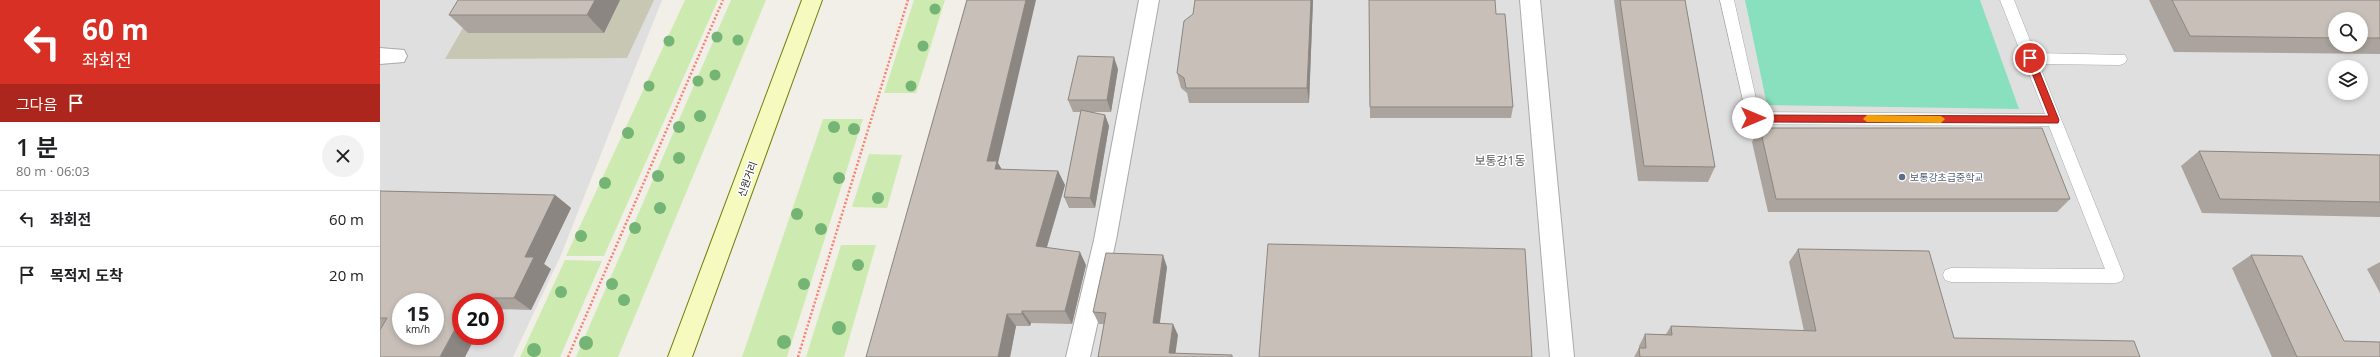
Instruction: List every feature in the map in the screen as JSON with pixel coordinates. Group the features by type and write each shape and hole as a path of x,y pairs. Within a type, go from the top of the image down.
{"main road":[{"name":"신원거리","path":"680,357 812,0"}],"street":[{"path":"1078,357 1105,240 1149,0"},
{"path":"1530,0 1562,357"}],"lane":[{"path":"1727,0 1753,118 2054,120"},
{"path":"1951,274 2116,276 2007,0"},
{"path":"2030,58 2120,59"}],"path":[{"path":"568,357 723,0"},
{"path":"798,357 908,0"}],"shaded area":[{"path":"380,0 662,0 561,255 513,357 380,357"},
{"path":"479,0 654,0 627,58 445,59"},
{"path":"966,0 2380,0 2380,357 866,357"}],"green space":[{"path":"685,0 718,0 604,256 566,256"},
{"path":"731,0 766,0 618,357 576,357"},
{"path":"914,0 945,0 916,93 884,93"},
{"path":"1745,0 1980,0 2019,109 1767,105"},
{"path":"823,119 863,119 787,357 742,357"},
{"path":"869,154 902,155 887,208 852,207"},
{"path":"841,245 876,245 844,357 806,357"},
{"path":"565,260 602,261 560,357 520,357"}],"building":[{"path":"458,0 595,0 587,15 449,15"},
{"path":"967,0 1026,0 987,161 997,161 995,169 1058,171 1036,246 1080,252 1065,311 1022,311 1022,314 1007,314 998,357 866,357"},
{"path":"1195,0 1311,0 1307,88 1186,88 1184,78 1177,73 1184,21 1193,14"},
{"path":"1369,0 1495,0 1496,14 1505,14 1513,107 1370,107"},
{"path":"1620,0 1685,0 1715,167 1644,166"},
{"path":"2172,0 2380,0 2380,38 2368,38 2368,12 2328,12 2328,38 2190,36"},
{"path":"1078,56 1114,57 1107,100 1068,100"},
{"path":"1081,110 1105,115 1090,198 1064,197"},
{"name":"보통강초급중학교","path":"1760,128 2042,128 2070,199 1776,199"},
{"path":"2199,151 2380,155 2380,202 2220,199"},
{"path":"380,191 555,195 525,257 534,257 514,298 504,298 504,293 452,293 452,335 440,357 380,357 380,330 387,318 380,318"},
{"path":"1268,244 1525,249 1532,357 1259,357"},
{"path":"1798,249 1929,251 1954,338 2134,341 2140,357 1640,357 1639,348 1646,348 1645,334 1672,335 1671,326 1816,331"},
{"path":"1106,253 1163,255 1153,323 1173,324 1169,353 1232,355 1232,357 1098,357 1106,313 1093,312"},
{"path":"2251,255 2302,256 2344,341 2380,342 2380,357 2297,357"}],"slow traffic":[{"path":"1867,119 1941,119"}],"place":[{"name":"보통강초급중학교","path":"1902,177"}],"district":[{"name":"보통강1동","path":"1500,160"}],"route":[{"path":"1753,118 2054,120 2030,58"}]}
